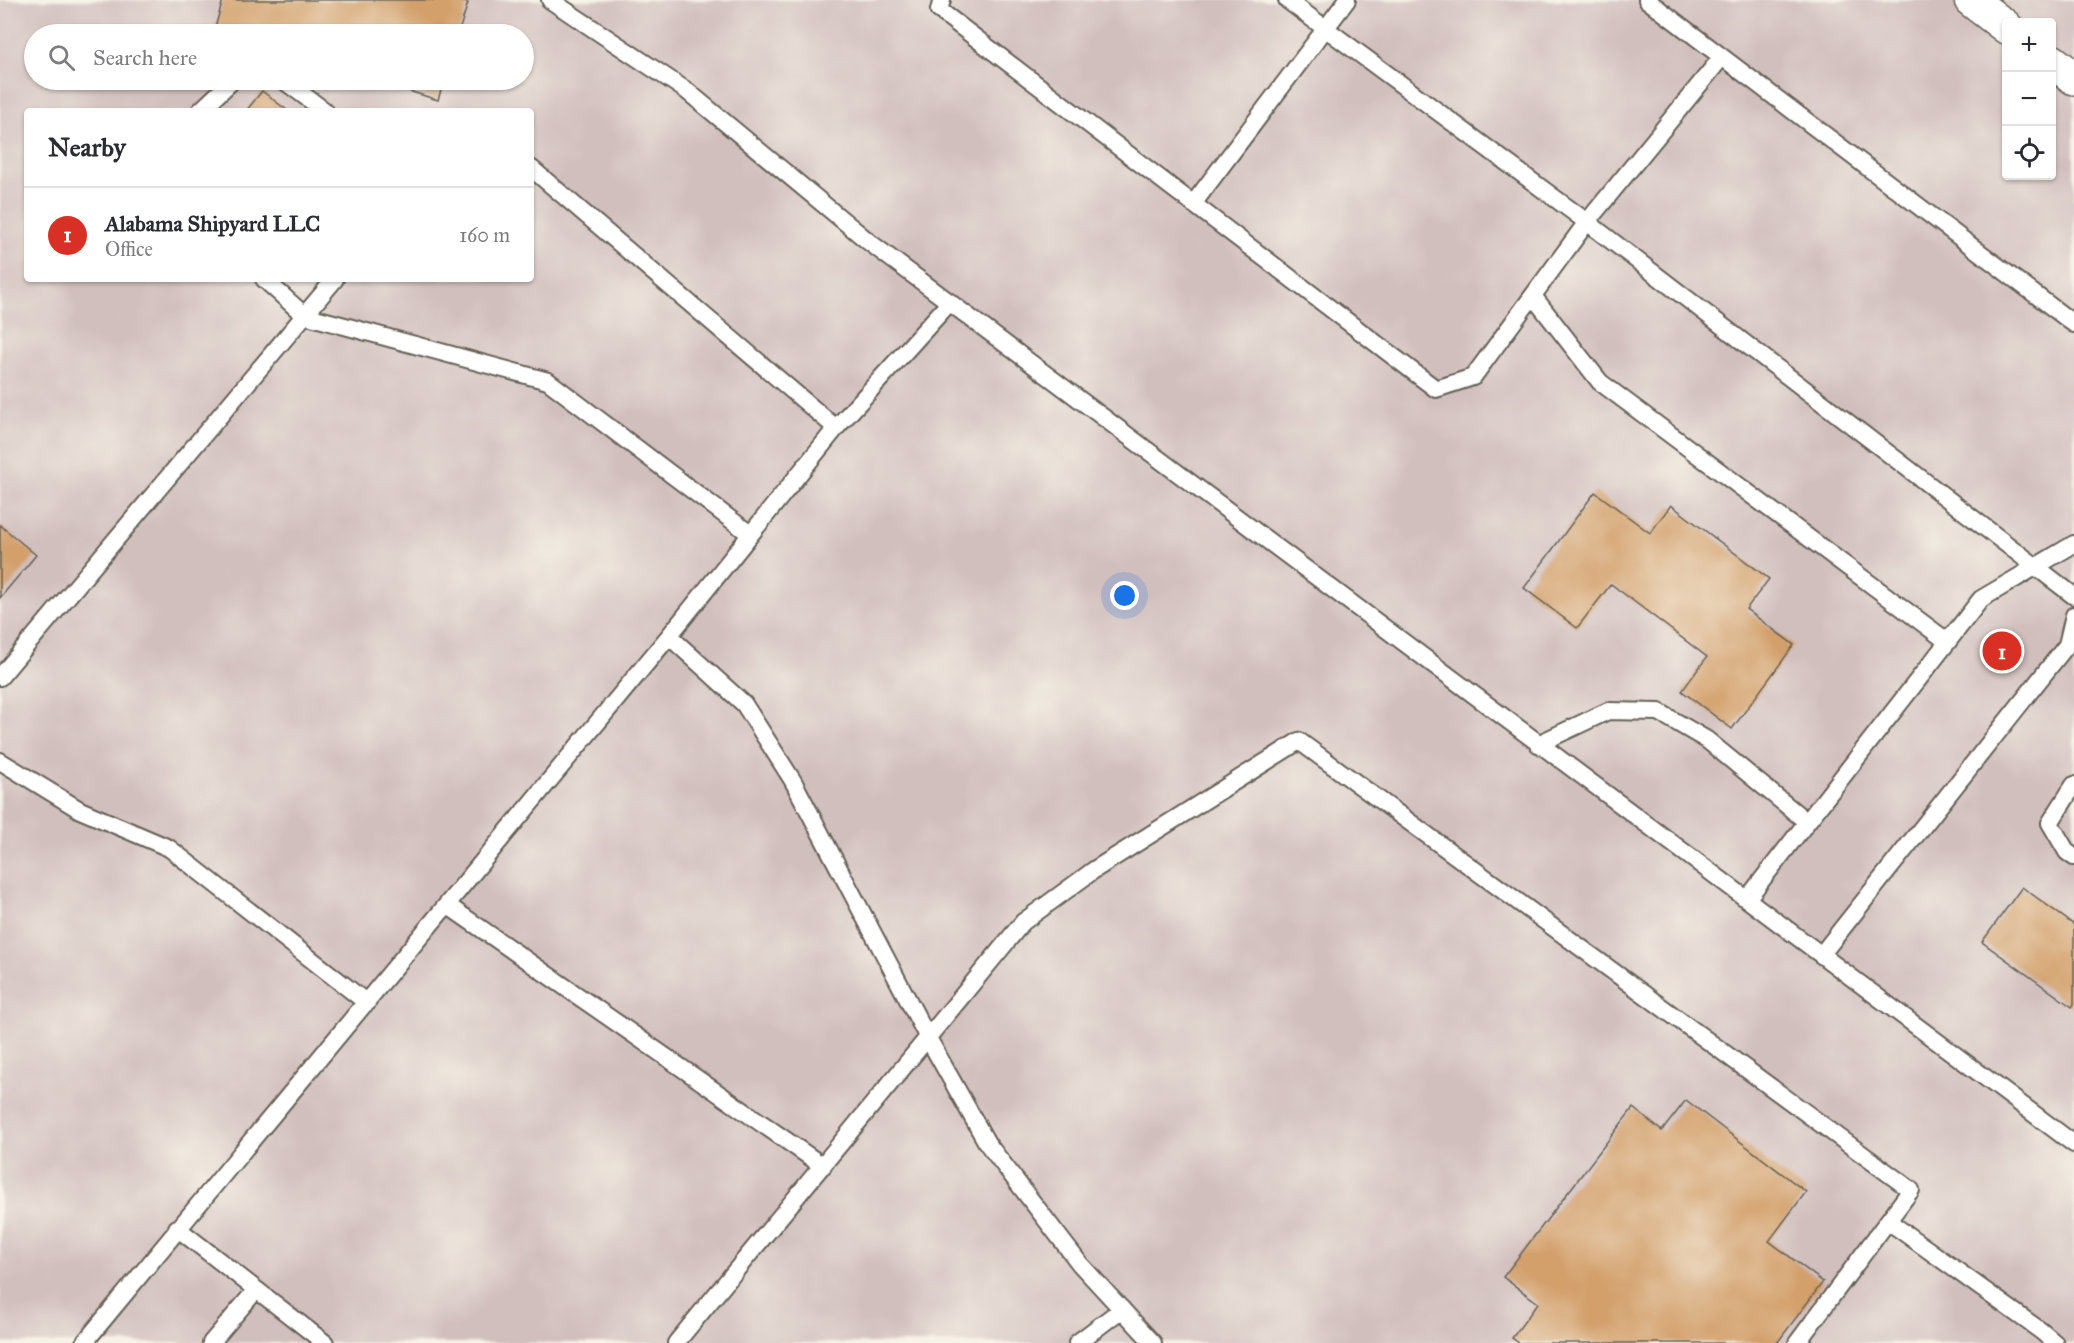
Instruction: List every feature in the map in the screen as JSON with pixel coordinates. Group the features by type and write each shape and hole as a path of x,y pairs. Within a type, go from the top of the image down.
{"street":[{"path":"1971,0 2002,23"},
{"path":"2056,64 2074,78"}],"lane":[{"path":"550,0 687,91 868,242 2074,1144"},
{"path":"942,0 939,10 1436,389 1473,377 1587,222 1722,57"},
{"path":"1287,0 1587,222 2074,596"},
{"path":"1193,204 1347,0"},
{"path":"1647,0 2074,324"},
{"path":"203,108 222,90"},
{"path":"297,90 321,108"},
{"path":"534,171 836,428"},
{"path":"267,282 304,315 548,381 750,534"},
{"path":"0,676 332,282"},
{"path":"1533,296 1600,382 1948,642"},
{"path":"84,1343 669,636 836,428 950,302"},
{"path":"1747,899 1981,599 2074,544"},
{"path":"1821,955 2067,645 2074,615"},
{"path":"669,636 744,704 793,781 928,1038 987,1143 1080,1264 1153,1343"},
{"path":"1538,744 1608,711 1659,712 1707,740 1807,822"},
{"path":"676,1343 1023,922 1094,870 1299,741 1911,1190 1797,1343"},
{"path":"0,760 80,810 169,848 367,1003"},
{"path":"2074,785 2050,823 2067,852 2074,857"},
{"path":"447,905 823,1166"},
{"path":"1888,1221 2037,1337 2055,1343"},
{"path":"177,1228 325,1343"},
{"path":"211,1343 256,1290"},
{"path":"1077,1343 1122,1309"}],"shaded area":[{"path":"0,0 2074,0 2074,1343 0,1343"}],"building":[{"path":"223,0 457,0 468,3 461,24 216,24"},
{"path":"406,90 441,90 438,100"},
{"path":"262,91 284,108 248,108"},
{"path":"1595,492 1650,533 1671,505 1769,579 1746,609 1794,645 1732,729 1682,691 1707,657 1611,584 1577,628 1524,588"},
{"path":"0,525 36,555 0,598"},
{"path":"2022,887 2074,925 2074,1004 2072,1007 1982,942"},
{"path":"1686,1100 1806,1192 1769,1241 1823,1282 1777,1343 1519,1343 1512,1338 1538,1303 1503,1277 1633,1108 1662,1131"}],"place":[{"name":"Alabama Shipyard LLC","path":"2002,651"}]}
